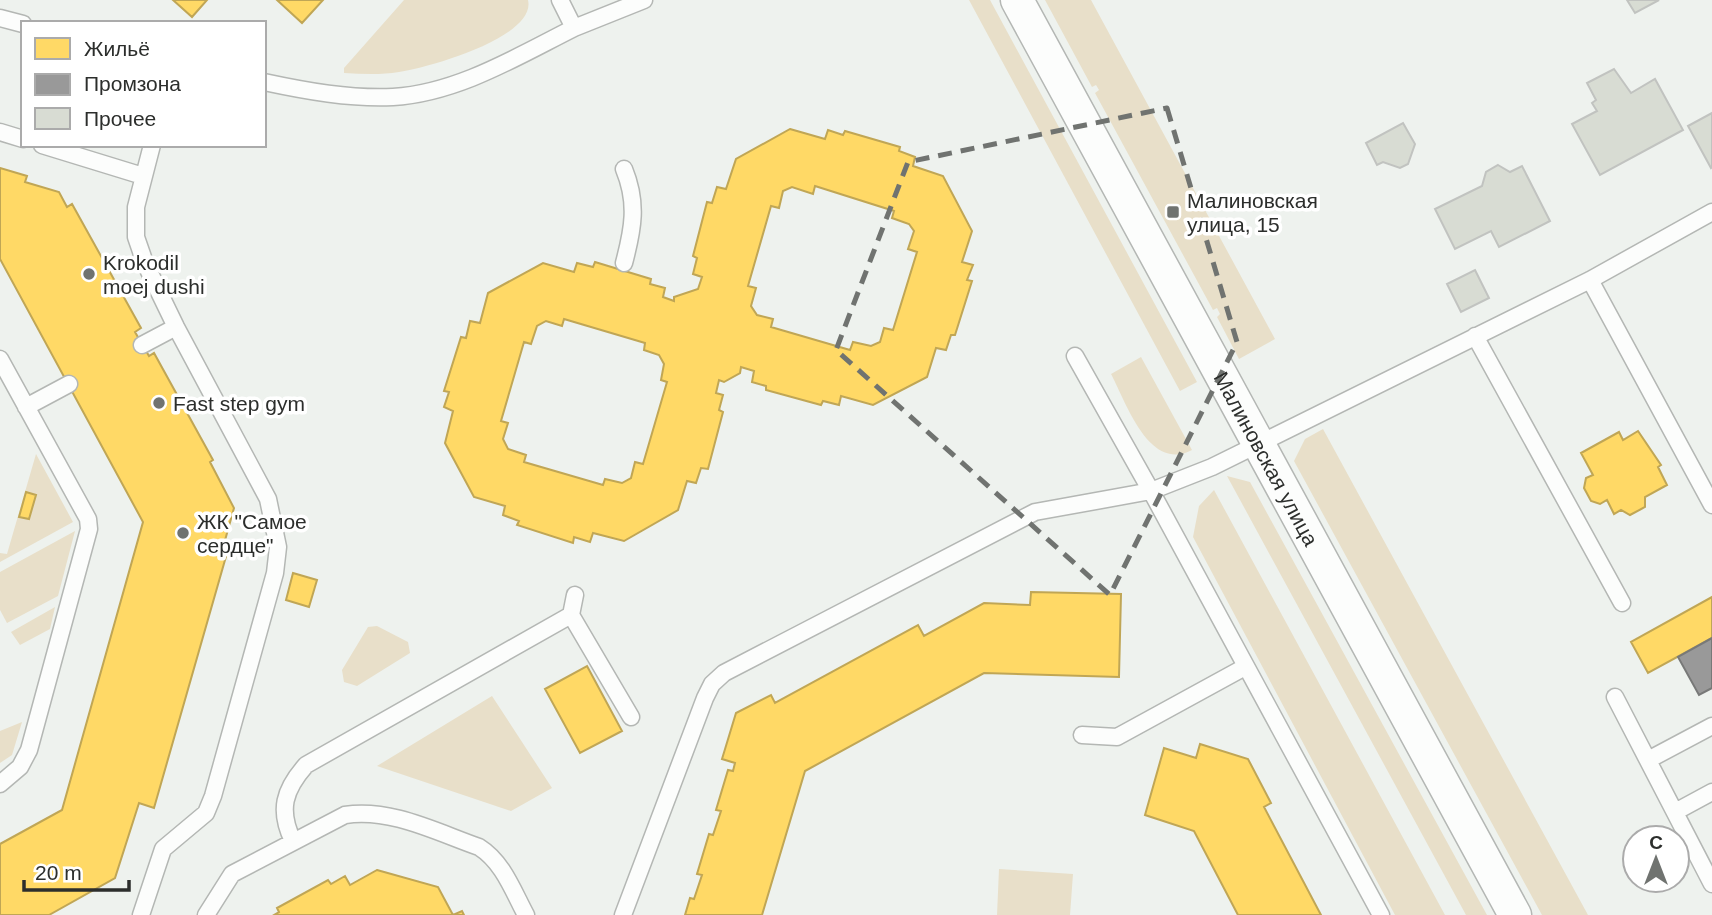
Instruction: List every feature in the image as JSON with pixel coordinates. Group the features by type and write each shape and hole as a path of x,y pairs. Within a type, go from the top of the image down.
{"street":[{"name":"Малиновская улица","path":"1017,0 1515,915"}],"lane":[{"path":"560,0 574,28"},
{"path":"266,82 347,96 394,97 448,86 501,65 574,28 644,0"},
{"path":"0,18 21,23"},
{"path":"0,132 21,138"},
{"path":"49,147 143,176"},
{"path":"141,915 163,849 206,813 213,796 275,573 278,547 268,499 176,327 145,263 136,237 136,207 151,147"},
{"path":"624,169 632,190 635,212 624,263"},
{"path":"623,915 705,698 712,684 724,673 1035,512 1152,491 1212,467 1590,280 1712,212"},
{"path":"1590,280 1712,505"},
{"path":"142,345 176,327"},
{"path":"1475,336 1622,603"},
{"path":"1075,356 1152,491 1381,915"},
{"path":"0,359 88,519 89,529 29,750 20,767 0,785"},
{"path":"26,407 69,384"},
{"path":"575,595 571,615 631,718"},
{"path":"293,841 284,823 283,803 290,783 306,765 571,615"},
{"path":"1082,736 1117,737 1245,667"},
{"path":"1615,697 1712,884"},
{"path":"1648,760 1712,726"},
{"path":"1675,811 1712,792"},
{"path":"206,915 232,874 345,815 365,812 384,814 479,847 491,855 526,915"}],"highlighted area":[{"path":"1167,108 1237,342 1110,595 836,350 908,162"}],"shaded area":[{"path":"404,0 528,0 526,14 516,26 478,48 433,64 399,72 344,73 344,68"},
{"path":"969,0 990,0 1197,382 1180,391"},
{"path":"1045,0 1091,0 1275,339 1239,359 1217,317 1220,314 1217,308 1213,310 1095,93 1099,90 1096,85 1092,87"},
{"path":"1141,357 1192,450 1177,454 1163,452 1151,443 1132,416 1111,374"},
{"path":"1323,429 1588,915 1542,915 1294,461 1305,439"},
{"path":"36,454 73,522 0,562 0,553 7,554"},
{"path":"1227,476 1250,482 1487,915 1466,915"},
{"path":"1214,490 1445,915 1395,915 1193,537 1199,506"},
{"path":"75,531 58,596 7,623 0,610 0,572"},
{"path":"55,607 50,629 20,645 11,632"},
{"path":"377,626 408,642 410,653 357,686 344,682 342,670 368,627"},
{"path":"492,696 552,788 511,811 377,766"},
{"path":"22,722 12,755 0,763 0,731"},
{"path":"999,869 1073,874 1070,915 997,915"}],"building: Жильё":[{"path":"173,0 207,0 192,17"},
{"path":"277,0 323,0 302,23"},
{"path":"790,129 825,139 828,130 843,135 845,131 900,147 899,151 915,157 913,166 943,176 972,231 962,262 973,265 967,280 972,281 955,335 951,335 946,350 936,348 927,377 873,405 841,396 839,405 823,401 821,405 766,390 766,386 752,382 754,371 741,367 740,373 724,382 719,380 716,393 723,395 719,410 723,412 708,469 701,468 696,483 687,481 678,510 624,541 593,533 590,542 574,537 573,543 517,525 519,521 503,515 505,506 474,497 445,443 453,411 444,407 449,392 444,391 461,337 466,338 470,321 480,323 488,293 543,263 574,272 577,263 593,267 595,262 651,279 650,284 665,288 663,297 674,301 674,297 698,289 702,277 693,274 697,258 693,256 707,202 712,203 717,187 726,189 736,159","holes":["815,186 894,211 892,218 909,224 914,231 908,249 917,252 893,330 884,328 880,342 871,346 853,342 850,350 771,327 773,319 757,315 751,306 756,288 748,286 771,206 779,208 783,191 792,187 813,194","564,319 645,343 644,350 659,355 664,364 661,380 667,382 643,464 635,462 631,478 622,483 605,479 603,485 524,462 526,455 508,449 503,439 508,423 501,421 524,342 531,344 537,326 546,321 562,326"]},
{"name":"ЖК \"Самое сердце\"","path":"0,168 27,176 25,182 59,192 67,207 72,204 141,328 135,332 149,356 154,353 213,460 210,462 234,508 224,544 229,546 154,808 139,803 115,878 49,915 0,915 0,844 62,810 143,522 0,259"},
{"path":"1638,431 1661,465 1658,467 1667,485 1645,497 1645,507 1630,515 1621,510 1614,514 1607,500 1600,504 1591,501 1584,488 1586,478 1593,475 1581,453 1619,432 1623,440"},
{"path":"26,492 36,495 29,519 19,517"},
{"path":"293,573 317,580 309,607 286,600"},
{"path":"1031,592 1121,594 1119,677 984,673 805,771 762,915 685,915 702,875 697,874 709,834 713,835 721,811 716,810 728,770 733,771 735,763 722,759 736,713 771,695 775,703 918,625 924,636 984,603 1030,605"},
{"path":"1712,597 1712,638 1648,673 1631,642"},
{"path":"587,666 622,731 580,753 545,689"},
{"path":"1200,744 1248,759 1271,803 1264,807 1321,915 1238,915 1194,831 1145,815 1164,748 1196,758"},
{"path":"377,870 438,887 453,915 274,915 279,912 277,908 328,880 331,884 345,876 350,885"}],"building: Промзона":[{"path":"1712,638 1712,688 1699,695 1678,657"}],"building: Прочее":[{"path":"1627,0 1659,0 1635,13"},
{"path":"1614,69 1631,93 1655,79 1683,130 1600,175 1572,124 1597,111 1592,103 1596,100 1587,83"},
{"path":"1712,113 1712,167 1711,168 1688,126"},
{"path":"1403,123 1415,144 1408,164 1400,168 1383,162 1377,165 1366,143"},
{"path":"1498,165 1510,172 1522,166 1550,221 1499,247 1491,231 1455,249 1435,209 1482,186 1486,172"},
{"path":"1475,270 1489,298 1461,312 1447,284"}],"place":[{"name":"Малиновская улица, 15","path":"1173,212"},
{"name":"Krokodil moej dushi","path":"89,274"},
{"name":"Fast step gym","path":"159,403"},
{"name":"ЖК \"Самое сердце\"","path":"183,533"}]}
